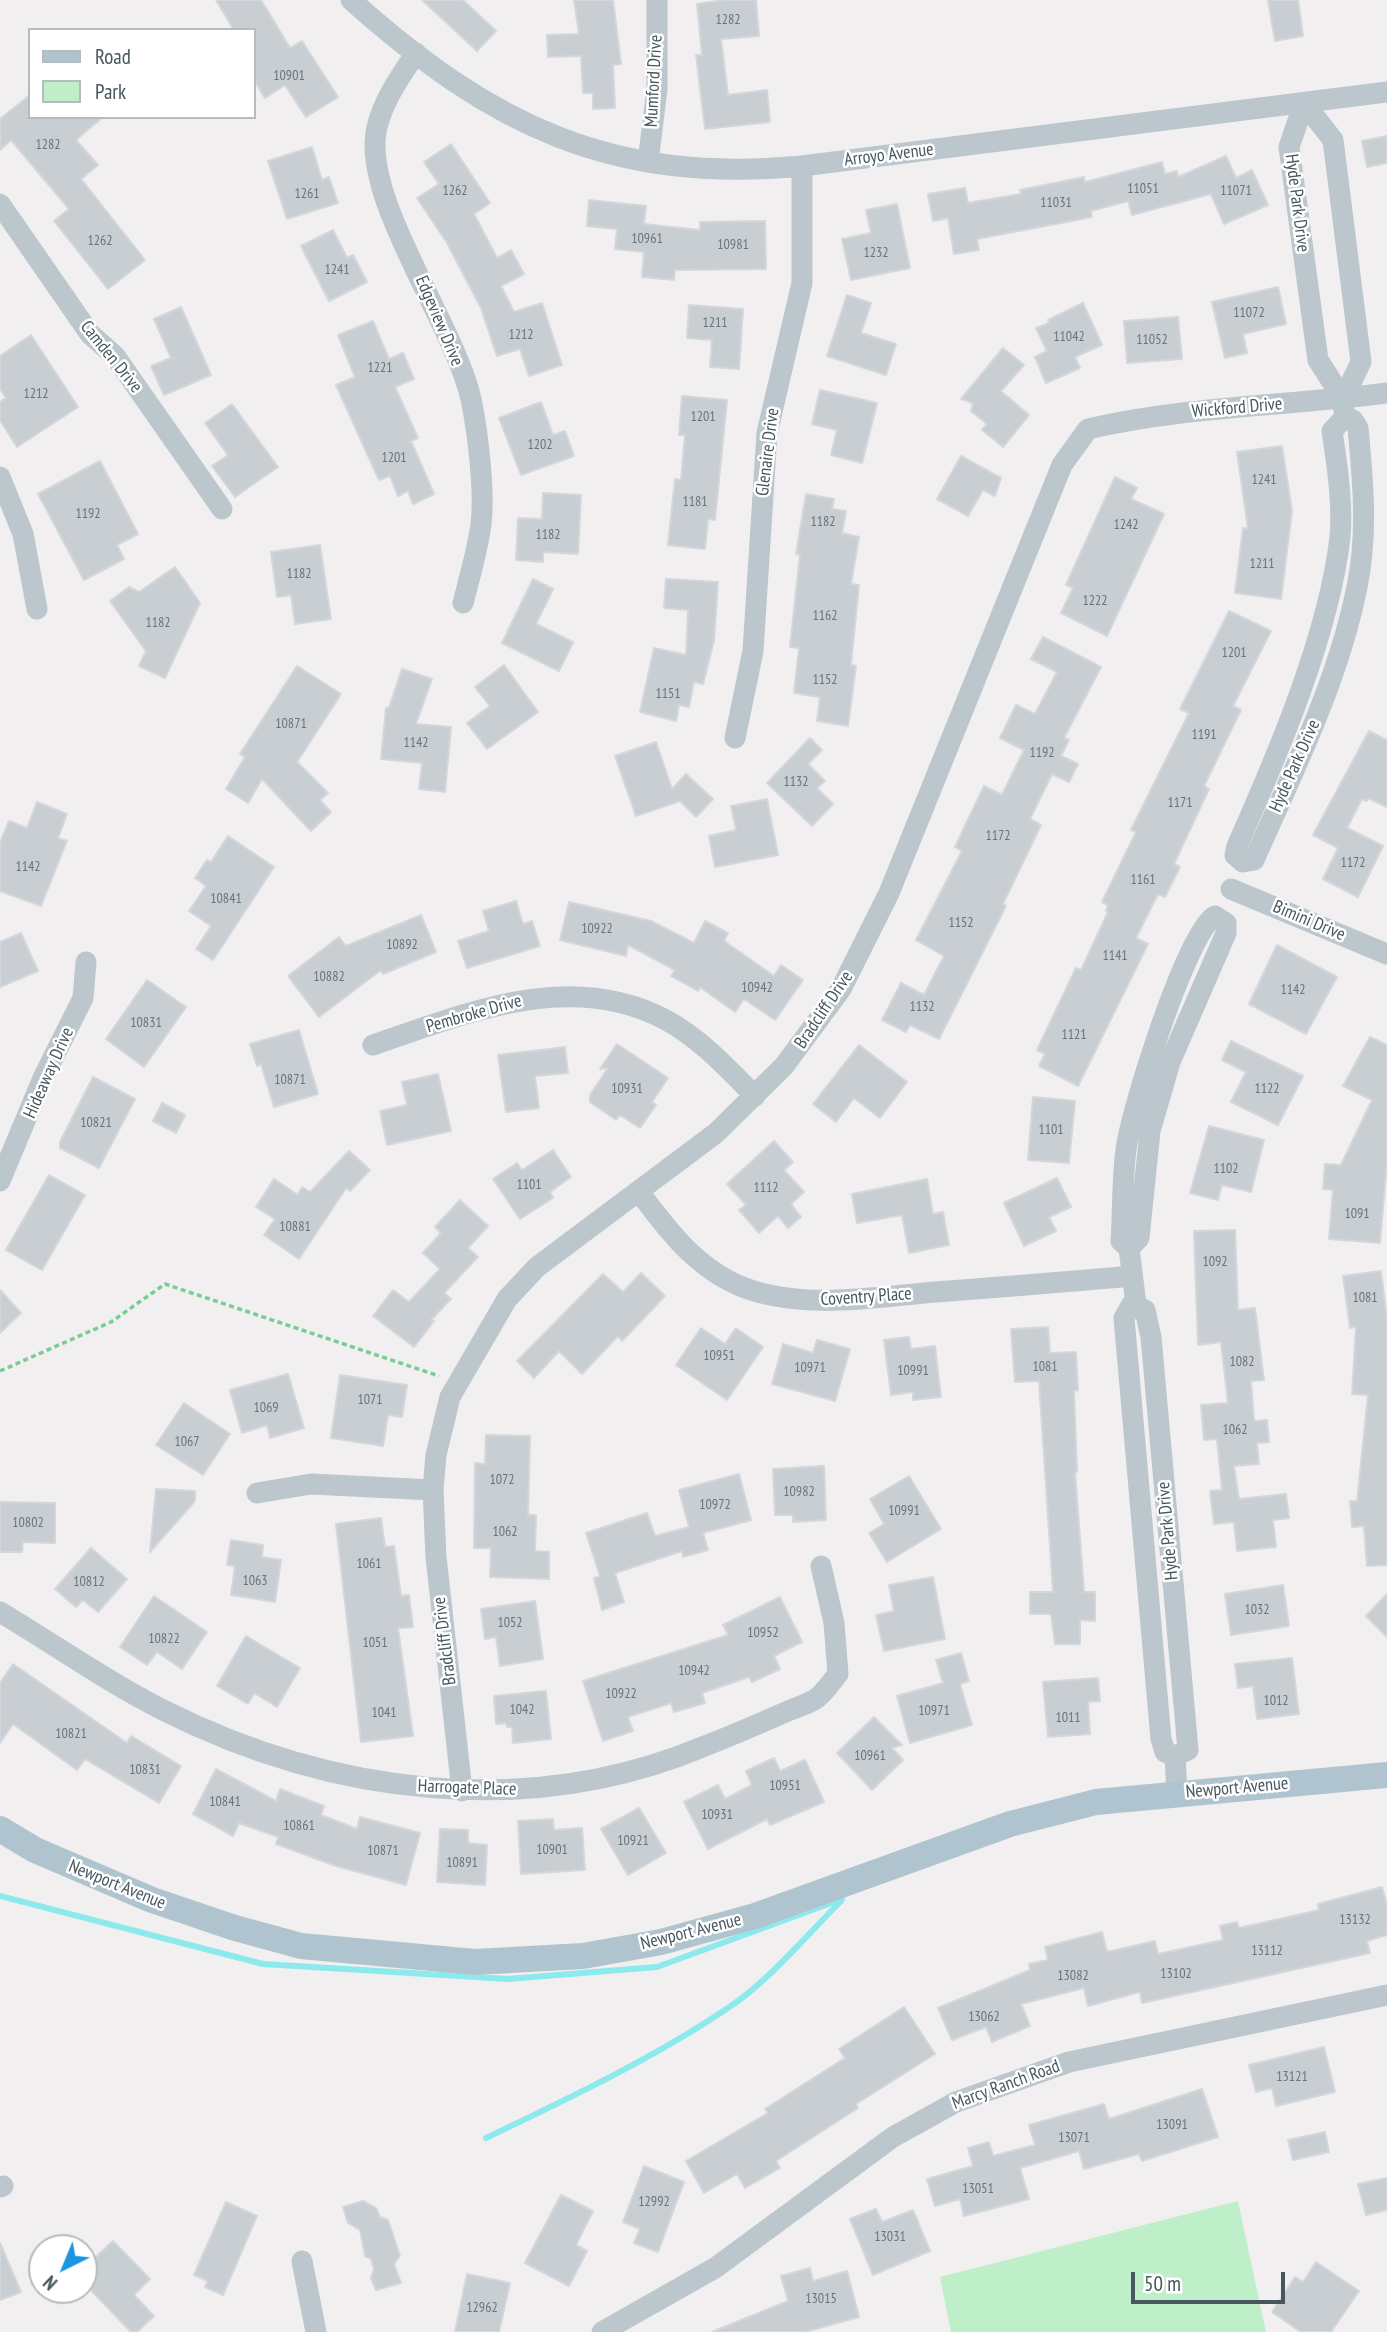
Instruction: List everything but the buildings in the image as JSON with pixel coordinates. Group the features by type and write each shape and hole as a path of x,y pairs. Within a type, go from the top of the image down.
{"main road":[{"name":"Newport Avenue","path":"0,1830 35,1850 140,1895 235,1928 301,1946 475,1962 583,1956 661,1942 755,1916 1010,1824 1096,1802 1387,1775"}],"street":[{"name":"Arroyo Avenue","path":"351,0 456,83 523,124 601,152 648,162 724,171 802,166 1387,92"},
{"name":"Mumford Drive","path":"648,162 657,89 657,0"},
{"name":"Edgeview Drive","path":"416,53 390,93 377,129 375,160 385,202 450,338 470,398 478,453 481,529 463,603"},
{"path":"1304,103 1333,139 1361,362 1344,409"},
{"name":"Hyde Park Drive","path":"1177,1793 1175,1756 1188,1750 1187,1737 1151,1337 1145,1310 1136,1304 1129,1248 1139,1238 1150,1131 1170,1062 1226,933 1226,923 1218,916 1243,862 1254,860 1315,722 1357,586 1365,500 1358,428 1344,409 1318,360 1289,147 1304,103"},
{"name":"Glenaire Drive","path":"735,738 753,651 766,433 802,283 802,166"},
{"name":"Camden Drive","path":"0,205 90,334 115,356 222,509"},
{"name":"Wickford Drive","path":"1088,429 1119,422 1199,412 1344,409 1387,393"},
{"name":"Bradcliff Drive","path":"462,1791 436,1557 433,1490 436,1455 450,1397 507,1299 537,1267 640,1193 716,1133 755,1096 810,1034 858,958 889,893 1062,465 1088,429"},
{"path":"0,477 23,534 37,609"},
{"name":"Bimini Drive","path":"1231,889 1387,954"},
{"name":"Hideaway Drive","path":"0,1181 43,1078 83,998 86,962"},
{"name":"Pembroke Drive","path":"373,1045 471,1012 525,999 584,996 637,1008 666,1021 699,1042 755,1096"},
{"name":"Coventry Place","path":"640,1193 685,1250 707,1267 744,1287 785,1298 839,1300 1132,1276"},
{"path":"257,1493 311,1484 433,1490"},
{"name":"Harrogate Place","path":"0,1612 164,1710 250,1746 324,1771 396,1784 462,1791 508,1791 578,1785 639,1771 697,1750 817,1698 838,1674 834,1623 821,1566"},
{"name":"Marcy Ranch Road","path":"601,2332 715,2268 893,2137 956,2102 1069,2062 1387,1995"},
{"path":"302,2261 316,2332"}],"path":[{"path":"0,1371 111,1322 165,1284 457,1383"}],"green space":[{"path":"1238,2201 1266,2332 951,2332 940,2277"}],"waterway":[{"path":"0,1896 263,1964 508,1979 657,1967 842,1899"},
{"path":"486,2138 638,2062 725,2010 771,1973 841,1901"}]}
